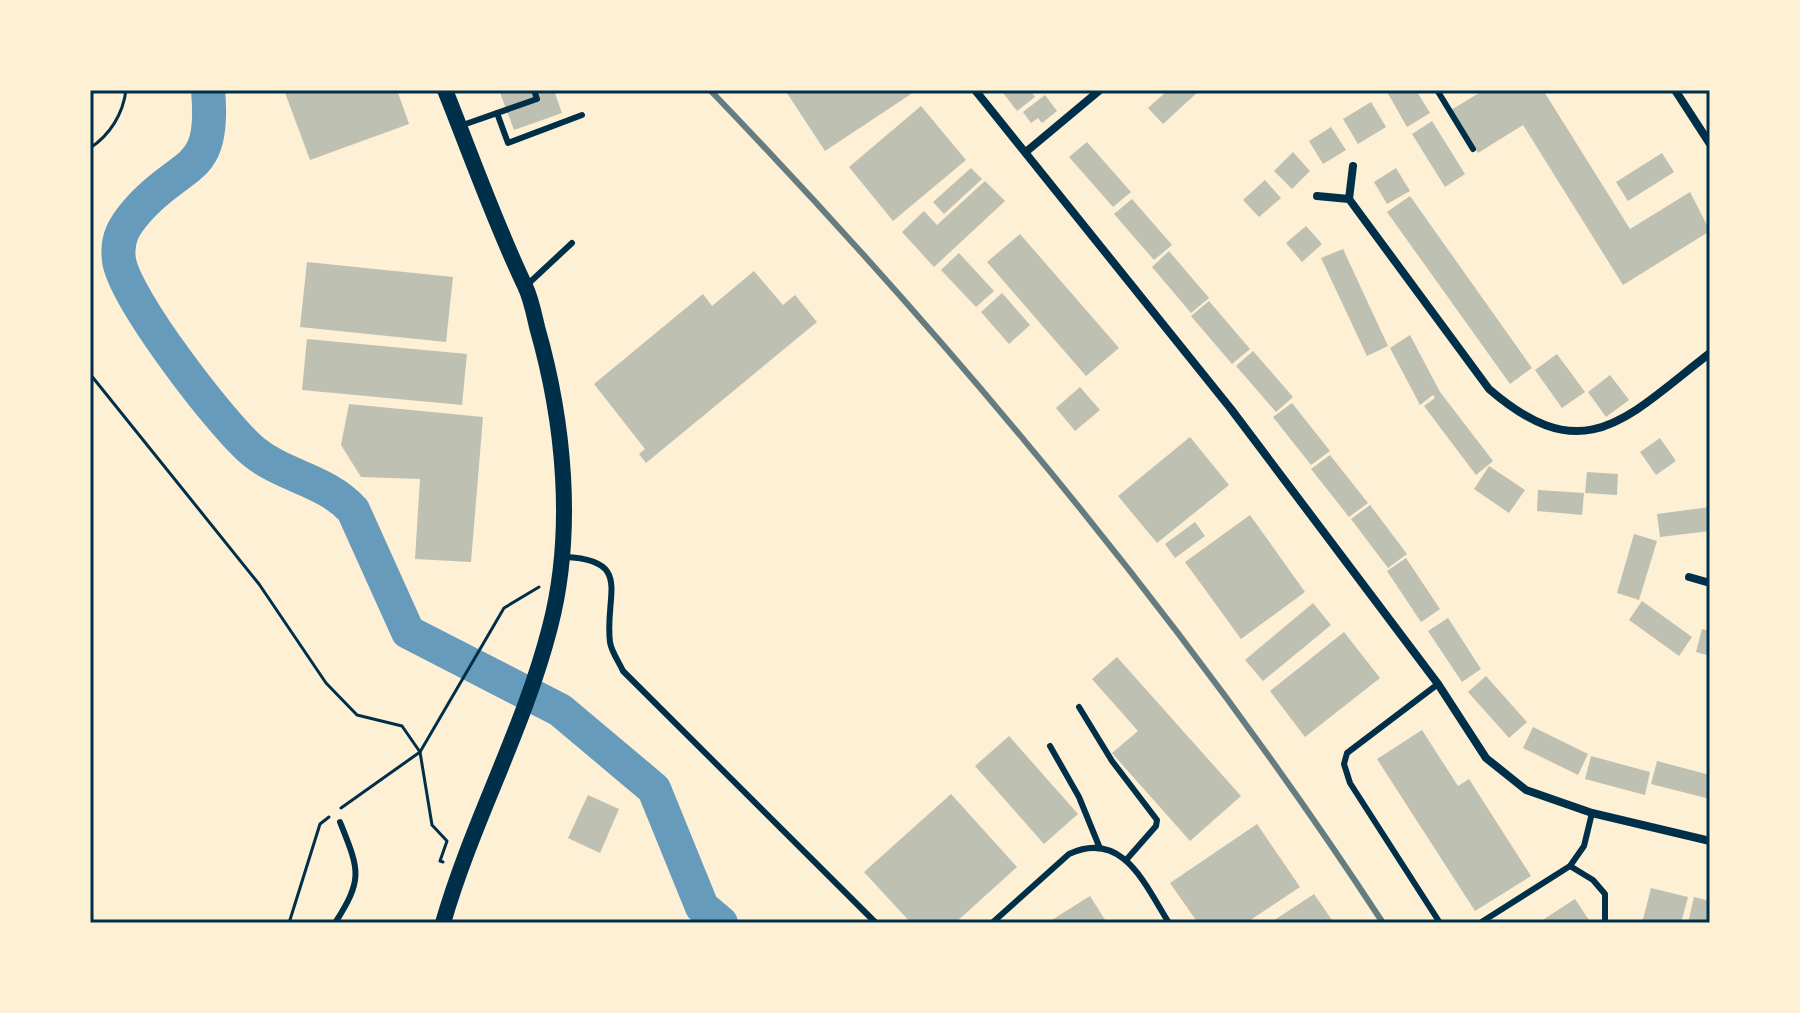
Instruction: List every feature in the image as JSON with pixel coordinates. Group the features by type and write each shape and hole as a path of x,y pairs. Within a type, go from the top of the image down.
{"main road":[{"path":"443,923 540,661 561,556 559,434 548,365 526,287 445,90"}],"street":[{"path":"975,90 1231,409 1438,684 1486,758 1526,790 1592,813 1710,841"},
{"path":"1027,151 1100,90"},
{"path":"1675,90 1710,144"},
{"path":"1353,166 1349,199 1489,389 1517,414 1547,427 1575,432 1600,430 1626,418 1710,353"},
{"path":"1317,196 1349,199"},
{"path":"1689,577 1710,583"}],"lane":[{"path":"460,126 537,99 534,90"},
{"path":"1437,90 1473,149"},
{"path":"497,113 508,143 582,115"},
{"path":"526,287 572,243"},
{"path":"561,556 592,558 607,569 614,589 610,644 623,671 876,923"},
{"path":"1438,684 1347,753 1344,764 1350,783 1440,923"},
{"path":"1079,707 1112,761 1157,820 1156,826 1127,859"},
{"path":"1050,746 1079,797 1099,846"},
{"path":"1480,923 1570,866 1584,846 1592,813"},
{"path":"335,923 356,887 354,858 340,822"},
{"path":"992,923 1069,854 1085,847 1099,846 1127,859 1169,923"},
{"path":"1570,866 1593,880 1605,894 1605,923"}],"path":[{"path":"90,148 103,140 124,108 126,90"},
{"path":"90,374 259,584 326,683 357,715 402,726 420,752 432,825 447,841 440,861 461,870"},
{"path":"289,923 320,824 420,752 504,608 559,574"}],"building":[{"path":"284,90 397,90 409,124 310,160"},
{"path":"499,90 554,90 562,113 514,130"},
{"path":"785,90 908,90 911,94 825,151"},
{"path":"1001,90 1030,90 1035,97 1017,111"},
{"path":"1168,90 1200,90 1163,124 1148,108"},
{"path":"1386,90 1416,90 1430,113 1407,127"},
{"path":"1484,90 1543,90 1630,229 1690,192 1710,231 1623,285 1523,125 1478,153 1451,110"},
{"path":"1045,95 1057,111 1042,123 1038,118 1031,123 1023,112"},
{"path":"1371,102 1386,127 1358,144 1343,119"},
{"path":"921,106 966,160 893,221 849,167"},
{"path":"1432,121 1465,174 1445,187 1412,134"},
{"path":"1331,127 1346,150 1323,164 1309,141"},
{"path":"1087,142 1131,192 1113,207 1069,157"},
{"path":"1293,152 1310,171 1292,189 1274,171"},
{"path":"1662,153 1674,172 1628,201 1616,182"},
{"path":"971,168 982,179 944,214 933,202"},
{"path":"1396,168 1410,191 1387,204 1374,182"},
{"path":"1265,180 1281,198 1259,217 1243,200"},
{"path":"985,181 1005,201 934,267 902,232 924,211 937,225"},
{"path":"1410,196 1532,368 1510,384 1387,212"},
{"path":"1132,199 1172,245 1154,260 1114,214"},
{"path":"1306,226 1322,244 1302,262 1286,243"},
{"path":"1020,234 1119,348 1086,376 987,262"},
{"path":"1343,249 1388,346 1367,356 1321,258"},
{"path":"1169,251 1209,298 1191,313 1152,267"},
{"path":"959,253 994,291 976,307 941,270"},
{"path":"307,262 453,277 446,342 300,327"},
{"path":"754,271 783,305 795,295 817,322 646,463 639,454 645,449 594,384 703,294 712,306"},
{"path":"1002,293 1030,325 1009,344 981,312"},
{"path":"1209,301 1250,349 1232,364 1191,316"},
{"path":"1410,335 1440,392 1493,461 1476,475 1424,406 1435,398 1433,395 1420,405 1390,348"},
{"path":"307,339 467,354 462,405 302,390"},
{"path":"1253,351 1293,397 1276,412 1236,366"},
{"path":"1557,354 1585,392 1562,408 1535,370"},
{"path":"1610,375 1629,400 1606,417 1588,392"},
{"path":"1080,387 1100,410 1075,431 1056,408"},
{"path":"1292,403 1330,451 1311,465 1273,417"},
{"path":"349,404 483,417 471,562 415,559 420,479 361,477 341,445"},
{"path":"1190,437 1229,485 1157,543 1118,496"},
{"path":"1660,438 1676,461 1656,475 1640,452"},
{"path":"1330,455 1368,503 1349,517 1311,469"},
{"path":"1489,466 1525,490 1509,513 1474,489"},
{"path":"1587,472 1618,474 1617,495 1585,493"},
{"path":"1538,490 1584,493 1582,515 1537,511"},
{"path":"1370,505 1407,554 1388,568 1351,519"},
{"path":"1710,507 1710,531 1660,537 1657,514"},
{"path":"1250,515 1305,592 1241,639 1185,562"},
{"path":"1195,522 1205,536 1175,558 1165,544"},
{"path":"1634,534 1657,541 1639,600 1617,593"},
{"path":"1406,558 1440,609 1421,622 1387,571"},
{"path":"1642,601 1692,637 1679,656 1629,620"},
{"path":"1313,603 1331,625 1263,681 1245,660"},
{"path":"1448,618 1481,669 1462,682 1428,631"},
{"path":"1702,629 1710,631 1710,656 1696,652"},
{"path":"1344,632 1380,678 1305,737 1270,691"},
{"path":"1117,657 1241,796 1190,841 1112,753 1138,731 1092,679"},
{"path":"1486,676 1527,722 1509,738 1468,692"},
{"path":"1533,727 1588,754 1578,775 1523,748"},
{"path":"1422,730 1458,786 1469,779 1531,876 1475,911 1377,759"},
{"path":"1009,736 1078,814 1044,844 975,766"},
{"path":"1591,756 1650,772 1645,795 1585,779"},
{"path":"1657,761 1710,775 1710,799 1651,784"},
{"path":"951,794 1017,867 955,923 911,923 864,872"},
{"path":"588,795 619,809 600,853 568,838"},
{"path":"1257,824 1300,887 1246,923 1198,923 1170,883"},
{"path":"1651,888 1688,897 1681,923 1642,923"},
{"path":"1314,894 1334,923 1270,923"},
{"path":"1090,896 1107,923 1047,923"},
{"path":"1694,897 1710,901 1710,923 1688,923"},
{"path":"1575,899 1591,923 1538,923"}],"waterway":[{"path":"208,90 207,138 201,153 192,164 153,194 137,211 120,239 119,260 138,303 199,390 254,452 330,492 353,510 408,632 560,710 654,789 702,907 721,923"}],"railway":[{"path":"710,90 892,287 1066,491 1230,703 1383,923"}]}
